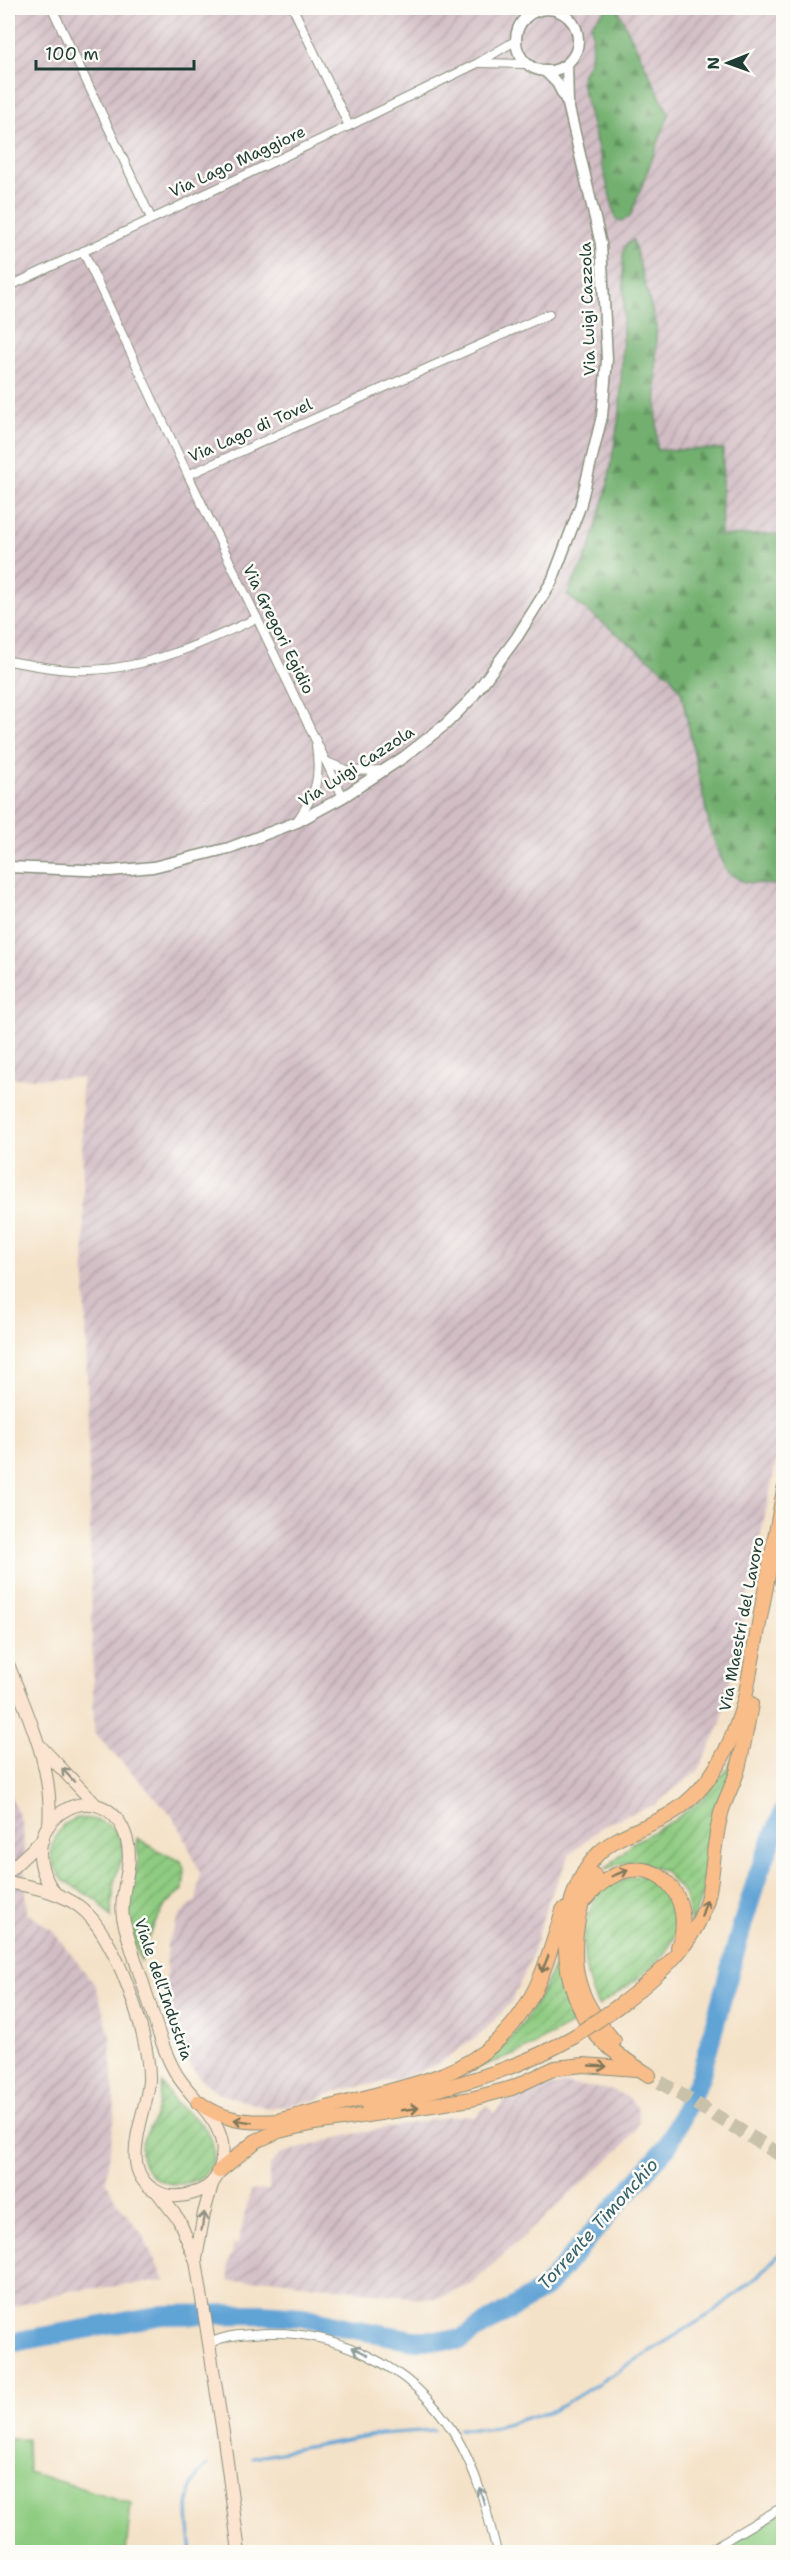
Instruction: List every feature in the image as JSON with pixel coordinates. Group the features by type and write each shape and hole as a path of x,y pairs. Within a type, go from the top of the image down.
{"highway":[{"name":"Via Maestri del Lavoro","path":"640,1829 662,1820 698,1792 714,1773 737,1728 745,1698 783,1490"},
{"path":"278,2126 431,2092 524,2063 575,2036 617,2007 648,1983 675,1957 695,1931 705,1909 722,1808 737,1772 749,1719 762,1638 765,1589"},
{"path":"216,2176 256,2141 278,2126 441,2077 491,2047 515,2022 534,1992 549,1955 567,1897 582,1870 620,1838 640,1829"},
{"path":"640,1829 608,1857 588,1885 580,1912 576,1961 581,1989 608,2034 650,2076"},
{"path":"596,1856 576,1892 568,1915 566,1962 572,1991 590,2029 618,2056 650,2076"},
{"path":"580,1912 592,1891 619,1872 636,1868 657,1874 671,1886 681,1901 684,1923 682,1938 675,1957"},
{"path":"198,2102 214,2113 234,2120 278,2126 315,2123 471,2099 512,2088 555,2068 584,2065 650,2076"}],"main road":[{"name":"Viale dell'Industria","path":"8,1664 40,1745 49,1799 49,1825"},
{"name":"Viale dell'Industria","path":"40,1745 96,1805 119,1821 125,1836 129,1860 122,1907 124,1924 170,2062 183,2085 212,2119 222,2141 223,2153 204,2213 196,2261"},
{"name":"Viale dell'Industria","path":"96,1805 69,1807 59,1813 49,1825 43,1839 43,1869 55,1893 79,1906 94,1920 107,1939 124,1977 138,2022 149,2070 149,2087 136,2140 136,2155 141,2175 179,2220 196,2261 239,2553"},
{"path":"8,1872 43,1839"},
{"path":"8,1882 55,1893"},
{"path":"158,2193 183,2196 202,2189 216,2176"}],"street":[{"path":"52,8 151,218"},
{"path":"292,8 349,126"},
{"name":"Via Luigi Cazzola","path":"10,866 93,871 153,867 229,848 297,822 343,797 446,724 478,690 517,637 552,581 580,507 602,416 607,359 601,244 568,104 567,64 577,47 576,27 563,13 546,8 526,13 516,33 515,41"},
{"path":"515,41 520,57 526,64 545,71 561,68 567,64"},
{"name":"Via Lago Maggiore","path":"8,287 349,126 478,63 515,41"},
{"name":"Via Lago Maggiore","path":"478,63 526,64"},
{"name":"Via Luigi Cazzola","path":"545,71 557,83 568,104"},
{"name":"Via Lago di Tovel","path":"83,251 188,475 549,314"},
{"name":"Via Gregori Egidio","path":"188,475 343,797"},
{"path":"8,661 88,671 121,668 195,647 256,618"},
{"path":"297,822 316,788 319,775 314,737"},
{"path":"327,762 348,771 384,770"},
{"path":"208,2339 248,2334 304,2333 344,2344 390,2369 428,2402 447,2422 458,2439 481,2491 498,2553"},
{"path":"706,2553 783,2506"}],"shaded area":[{"path":"8,8 783,8 784,1425 721,1723 699,1770 654,1805 605,1824 570,1854 548,1901 529,1964 511,2002 481,2034 437,2064 404,2078 338,2091 312,2101 268,2108 220,2094 202,2080 188,2063 177,2043 166,1983 167,1943 181,1914 197,1900 200,1873 182,1832 171,1814 94,1733 81,1078 8,1078"},
{"path":"8,1779 9,1791 23,1826 27,1913 52,1930 96,1986 110,2036 115,2112 106,2181 117,2203 141,2232 165,2281 69,2291 8,2308"},
{"path":"563,2084 613,2090 627,2097 637,2107 639,2120 636,2130 622,2147 470,2285 440,2297 425,2299 270,2279 230,2282 228,2266 234,2244 238,2245 250,2191 269,2190 269,2166 280,2154 349,2135 433,2119 469,2115 474,2118 487,2106 494,2113 505,2102 536,2089"}],"green space":[{"path":"608,8 617,8 669,114 630,217 622,221 616,219 581,82 593,41 591,24"},
{"path":"633,240 656,325 657,450 723,449 721,536 783,534 783,884 744,882 727,872 711,833 681,691 670,675 567,595 589,551 607,489 620,411 624,303 623,254 625,246"},
{"path":"738,1745 704,1891 691,1924 685,1895 664,1871 639,1862 622,1863 605,1869 634,1842 673,1821 703,1798 728,1768"},
{"path":"77,1818 102,1822 109,1825 120,1836 123,1853 115,1880 111,1917 98,1901 63,1880 52,1862 51,1848 55,1838 63,1825"},
{"path":"137,1838 181,1861 185,1871 183,1890 161,1912 141,1961 130,1929 128,1901 138,1862"},
{"path":"640,1875 660,1885 671,1897 678,1919 675,1935 667,1950 655,1964 626,1988 598,2006 592,1993 585,1962 585,1929 588,1914 595,1900 605,1889 617,1882"},
{"path":"556,1962 559,1964 562,1991 576,2022 515,2055 469,2070 496,2052 524,2022"},
{"path":"162,2083 175,2102 206,2130 212,2142 213,2158 207,2171 197,2179 183,2184 169,2183 156,2178 146,2168 141,2153 143,2139 157,2110"},
{"path":"8,2439 27,2439 28,2472 131,2503 126,2552 8,2552"},
{"path":"783,2512 783,2552 716,2552"}],"waterway":[{"name":"Torrente Timonchio","path":"8,2343 163,2315 261,2314 303,2317 414,2340 460,2340 546,2287 668,2145 700,2077 759,1872 784,1811"},
{"path":"459,2429 487,2429 555,2410 712,2313 757,2277 784,2249"},
{"path":"252,2457 380,2434 434,2430"},
{"path":"192,2552 188,2505 193,2484 207,2465"}],"tunnel":[{"path":"660,2082 784,2157"}]}
